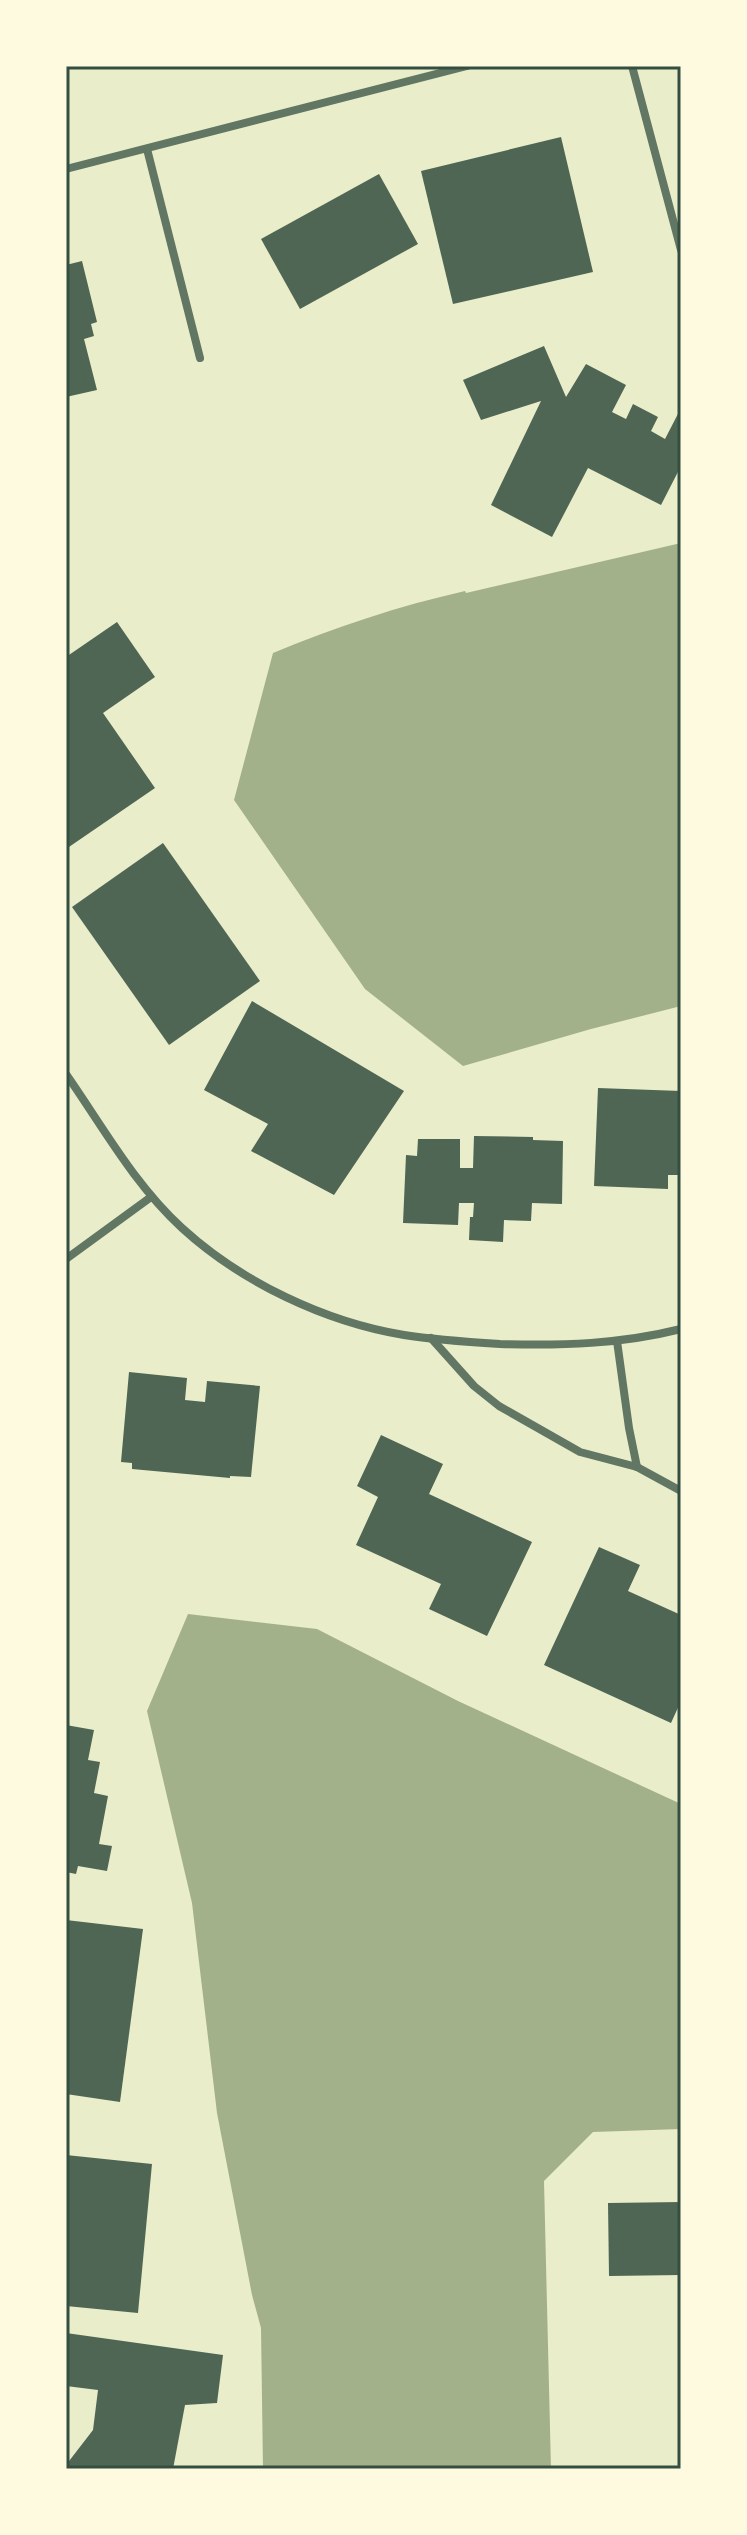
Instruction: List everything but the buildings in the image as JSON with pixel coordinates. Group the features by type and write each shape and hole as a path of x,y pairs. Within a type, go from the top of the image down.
{"street":[{"path":"66,169 467,66"},
{"path":"632,66 681,250"},
{"path":"147,149 200,358"},
{"path":"66,1074 151,1197 213,1254 285,1295 359,1324 402,1335 431,1338 527,1345 617,1341 681,1329"},
{"path":"66,1259 151,1197"},
{"path":"431,1338 474,1386 499,1406 580,1452 637,1467 681,1491"},
{"path":"617,1341 637,1467"}],"shaded area":[{"path":"681,543 681,1006 463,1066 365,989 234,800 273,653 416,603"},
{"path":"188,1614 317,1629 458,1701 681,1804 681,2129 593,2132 544,2181 551,2469 263,2469 261,2328 217,2113 192,1903 147,1711"}]}
